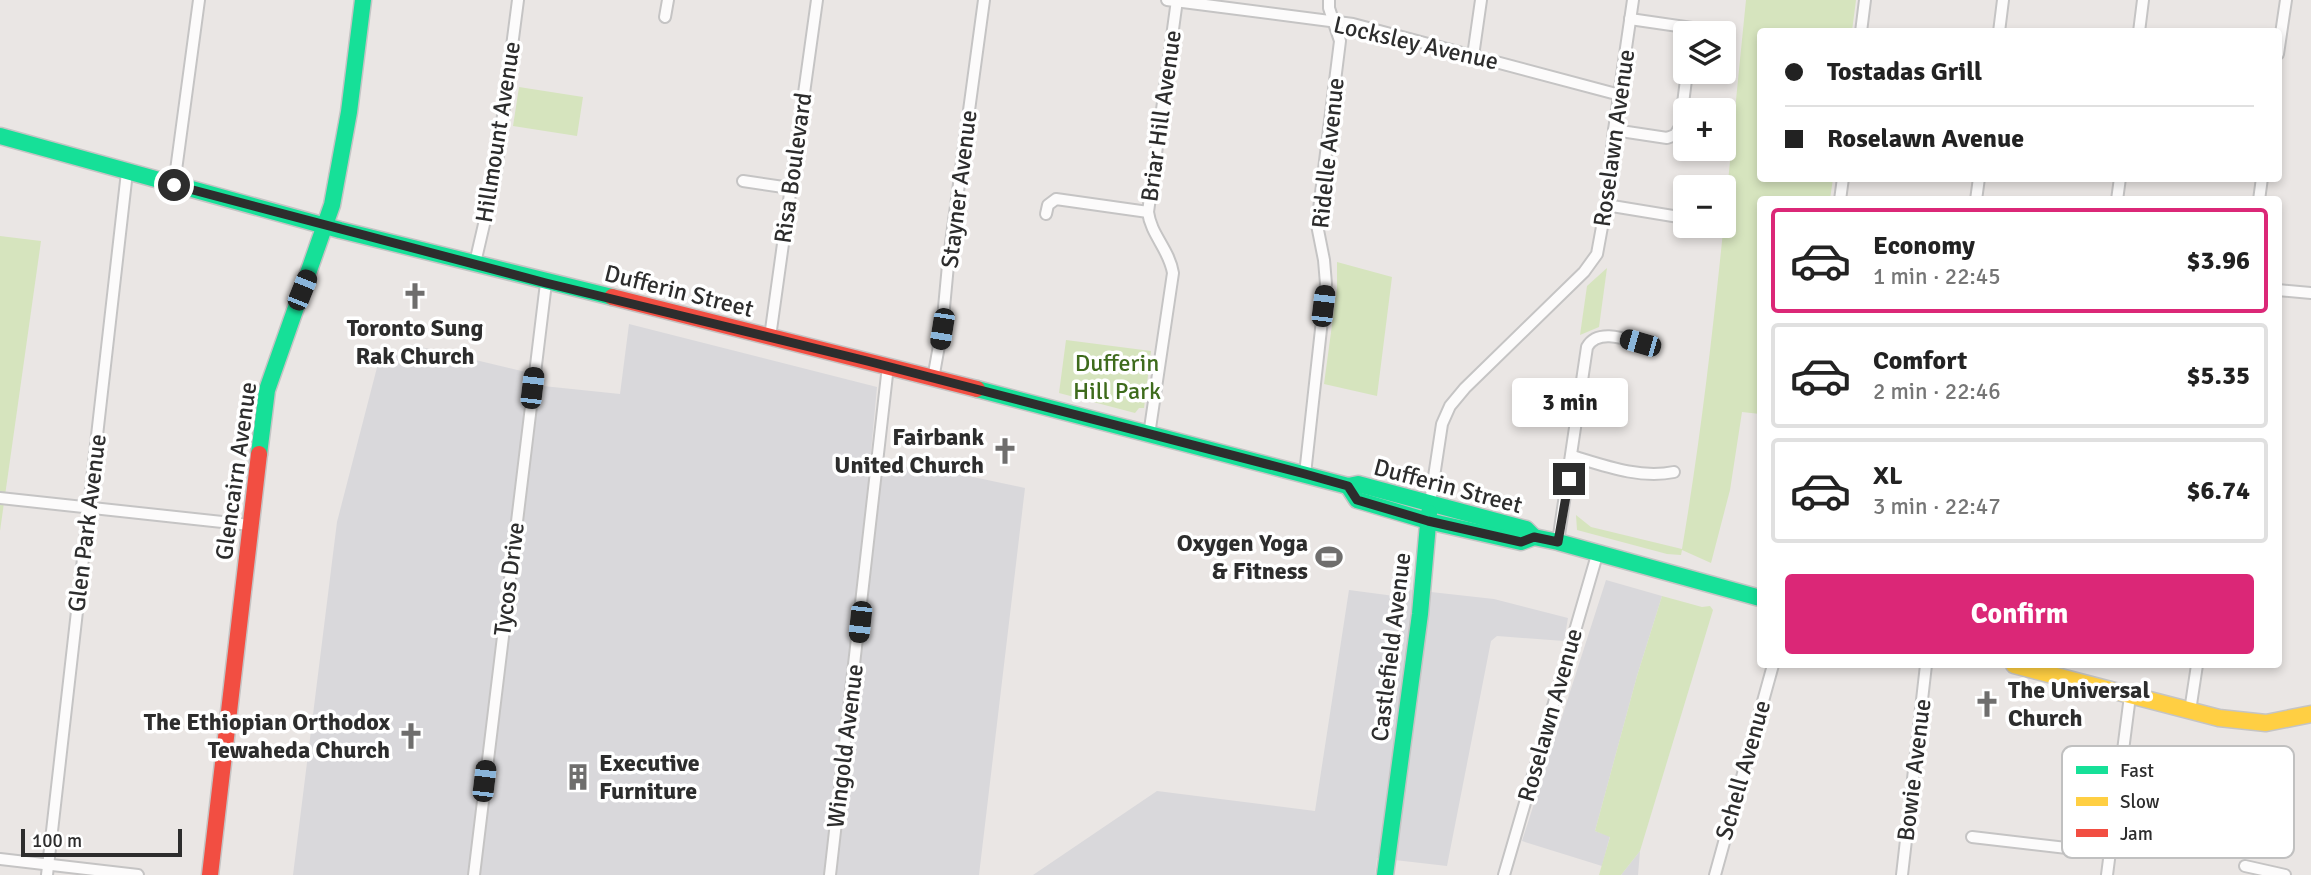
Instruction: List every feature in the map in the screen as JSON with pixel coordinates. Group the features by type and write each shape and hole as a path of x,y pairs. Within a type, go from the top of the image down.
{"main road":[{"name":"Glencairn Avenue","path":"209,875 267,390 296,304 327,226 349,112 363,0"},
{"name":"Dufferin Street","path":"0,136 546,283 888,366 1348,486 1358,484 1526,529 1534,537"},
{"name":"Dufferin Street","path":"1348,486 1357,500 1428,521 1521,542 1534,537 1558,542 1597,555 1757,597"},
{"name":"Castlefield Avenue","path":"1385,875 1420,614 1430,503"},
{"path":"2034,668 2055,671 2130,696 2219,718 2266,723 2311,714"}],"street":[{"path":"174,185 199,0"},
{"name":"Hillmount Avenue","path":"475,263 495,177 518,0"},
{"path":"665,17 668,0"},
{"name":"Risa Boulevard","path":"770,337 817,0"},
{"name":"Stayner Avenue","path":"933,379 942,329 948,265 984,0"},
{"name":"Locksley Avenue","path":"1174,0 1353,24 1620,95"},
{"name":"Briar Hill Avenue","path":"1149,435 1173,273 1170,257 1151,226 1148,212 1174,0"},
{"name":"Ridelle Avenue","path":"1305,474 1326,284 1317,225 1340,41 1329,0"},
{"path":"1473,56 1481,0"},
{"name":"Roselawn Avenue","path":"1584,272 1597,254 1606,205 1633,0"},
{"path":"1862,28 1865,0"},
{"path":"2000,28 2003,0"},
{"path":"2140,28 2143,0"},
{"path":"2282,28 2286,0"},
{"path":"1630,19 1673,27"},
{"path":"1614,130 1667,138 1675,135 1680,127 1685,84"},
{"name":"Glen Park Avenue","path":"47,870 128,172"},
{"path":"743,181 790,188"},
{"path":"1046,214 1048,205 1056,199 1148,212"},
{"path":"1606,205 1673,216"},
{"name":"Castlefield Avenue","path":"1430,503 1440,430 1450,406 1465,388 1584,272"},
{"name":"Tycos Drive","path":"474,875 546,283"},
{"path":"2282,290 2311,293"},
{"path":"1558,542 1587,348 1591,339 1599,336 1624,338 1640,343"},
{"name":"Wingold Avenue","path":"830,875 888,366"},
{"path":"1572,456 1618,470 1656,476 1674,472"},
{"path":"0,498 250,525"},
{"name":"Roselawn Avenue","path":"1504,875 1597,555"},
{"name":"Schell Avenue","path":"1715,875 1772,668"},
{"name":"Bowie Avenue","path":"1902,875 1926,668"},
{"path":"2190,711 2197,668"},
{"path":"2124,746 2130,696"},
{"path":"1972,837 2062,847"},
{"path":"0,859 47,870 138,875"},
{"path":"2245,866 2285,875"}],"shaded area":[{"path":"629,324 877,387 870,462 959,474 1025,488 979,875 293,875 337,522 381,352 412,358 417,346 543,376 543,386 620,394"},
{"path":"1606,580 1662,596 1637,676 1595,831 1610,836 1602,866 1522,841"},
{"path":"1404,589 1494,599 1568,618 1564,641 1497,636 1491,641 1447,866 1377,858 1375,875 1033,875 1157,791 1315,811 1349,590 1402,597"},
{"path":"1640,851 1638,875 1621,875"}],"green space":[{"path":"1746,0 1856,0 1852,28 1757,28 1757,182 1833,182 1830,196 1757,196 1757,414 1742,412 1730,490 1711,563 1682,550 1681,555 1667,554 1577,530 1576,515 1591,527 1682,549 1711,343 1722,238 1736,238 1736,175 1729,175 1730,161 1736,161 1736,103"},
{"path":"519,87 583,97 577,136 513,126"},
{"path":"0,236 41,241 0,531"},
{"path":"1337,262 1392,277 1377,396 1324,384 1337,288"},
{"path":"1607,268 1599,327 1580,335 1587,286"},
{"name":"Dufferin Hill Park","path":"1066,340 1151,351 1144,408 1139,408 1135,413 1059,393"},
{"path":"1662,596 1702,607 1710,606 1713,610 1640,851 1621,875 1599,875 1610,837 1595,831 1637,676"}],"traffic: fast":[{"path":"259,454 267,390 332,205 349,112 363,0"},
{"path":"0,136 340,230 612,297"},
{"path":"977,389 1348,486 1358,484 1526,529 1534,537"},
{"path":"1348,486 1357,500 1428,521 1521,542 1534,537 1558,542 1757,597"},
{"path":"1385,875 1420,614 1429,513"}],"traffic: slow":[{"path":"2026,668 2219,718 2266,723 2311,714"}],"traffic: jam":[{"path":"612,297 977,389"},
{"path":"210,875 259,454"}],"place":[{"name":"Toronto Sung Rak Church","path":"415,296"},
{"name":"Fairbank United Church","path":"1005,451"},
{"name":"Oxygen Yoga & Fitness","path":"1329,557"},
{"name":"The Universal Church","path":"1987,704"},
{"name":"The Ethiopian Orthodox Tewaheda Church","path":"411,736"},
{"name":"Executive Furniture","path":"578,777"}],"route":[{"path":"174,185 546,283 867,361 1305,474 1348,486 1357,500 1428,521 1521,542 1534,537 1558,542 1569,479"}]}
